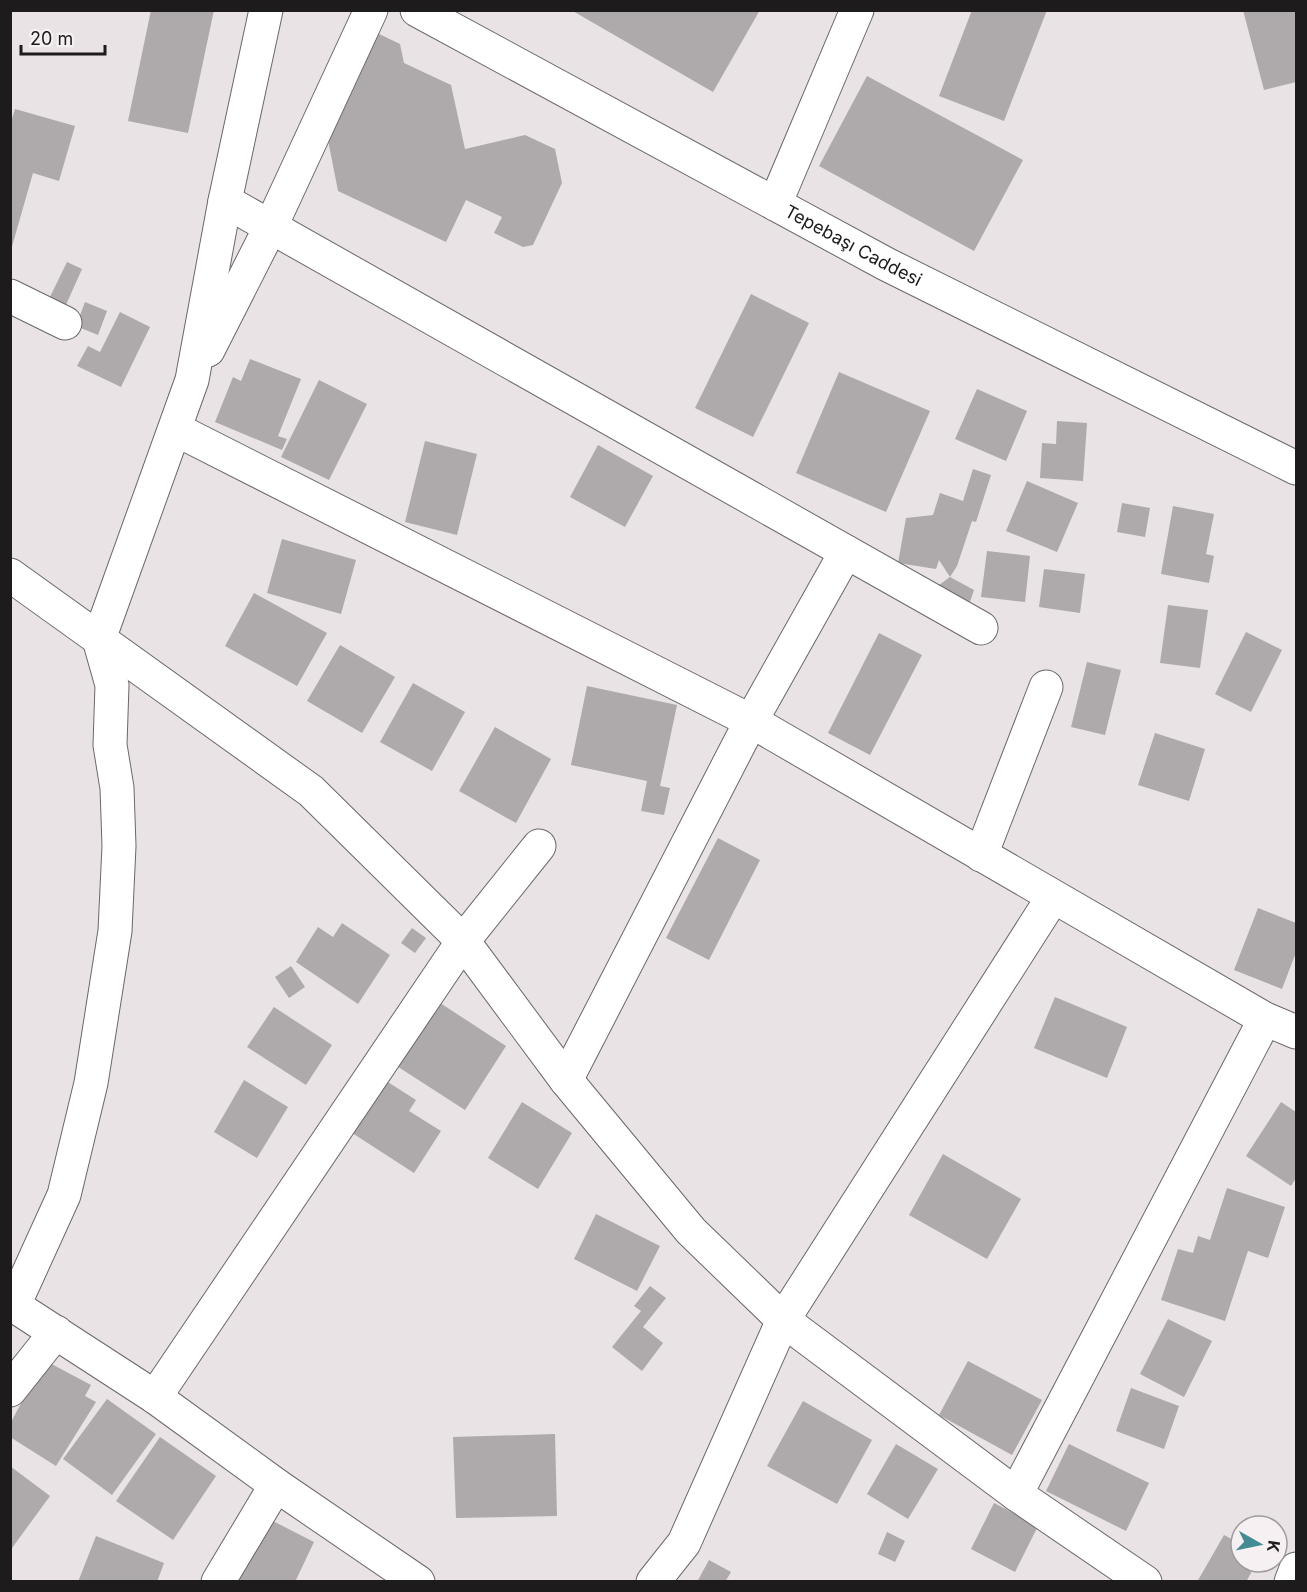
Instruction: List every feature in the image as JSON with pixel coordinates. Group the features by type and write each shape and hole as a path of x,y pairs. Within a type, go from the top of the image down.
{"street":[{"path":"192,381 225,201 266,10"},
{"path":"371,10 271,226 192,381 99,639 112,685 110,745 117,788 120,846 115,931 91,1083 64,1195 12,1304 155,1397 276,1485 418,1581"},
{"name":"Tepebaşı Caddesi","path":"417,10 886,264 1296,468"},
{"path":"775,204 857,10"},
{"path":"225,201 981,628"},
{"path":"10,296 65,323"},
{"path":"175,429 752,721 1265,1019 1296,1032"},
{"path":"566,1080 752,721 846,552"},
{"path":"10,575 310,791 463,941 566,1080 691,1231 783,1320 1016,1494 1145,1581"},
{"path":"981,855 1046,687"},
{"path":"155,1397 463,941 540,846"},
{"path":"653,1581 684,1543 783,1320 1053,897"},
{"path":"1016,1494 1265,1019"},
{"path":"10,1390 56,1332"},
{"path":"218,1581 276,1485"},
{"path":"1291,1581 1296,1569"}],"building":[{"path":"151,10 214,10 188,133 128,121"},
{"path":"571,10 760,10 713,92"},
{"path":"972,10 1047,10 1004,121 939,96"},
{"path":"1243,10 1296,10 1296,82 1264,90"},
{"path":"375,32 400,44 404,63 451,85 465,149 525,135 555,149 562,183 533,245 523,247 494,233 502,217 466,200 446,242 338,191 327,135"},
{"path":"867,76 1023,160 974,251 819,166"},
{"path":"15,109 75,126 59,181 33,173 11,250 10,125"},
{"path":"67,262 82,269 65,307 49,299"},
{"path":"751,294 809,323 753,437 695,408"},
{"path":"85,302 107,311 98,335 76,326"},
{"path":"120,312 150,327 121,387 77,366 88,346 100,352"},
{"path":"250,359 301,379 278,436 287,439 282,450 215,422 233,377 241,381"},
{"path":"839,372 930,411 886,512 796,473"},
{"path":"319,380 367,404 329,480 281,457"},
{"path":"977,389 1027,411 1006,461 955,439"},
{"path":"1057,421 1087,423 1083,481 1040,478 1042,443 1056,444"},
{"path":"425,441 477,454 457,535 405,522"},
{"path":"598,445 653,476 625,527 570,497"},
{"path":"973,469 991,475 976,522 972,521 957,566 950,577 939,560 936,569 898,563 906,518 933,515 940,493 963,501"},
{"path":"1027,481 1078,503 1057,552 1006,531"},
{"path":"1122,503 1150,508 1145,537 1117,532"},
{"path":"1173,506 1214,514 1206,554 1214,556 1209,583 1161,574"},
{"path":"282,539 356,560 341,614 267,593"},
{"path":"987,551 1030,556 1025,602 981,597"},
{"path":"1044,569 1085,574 1080,613 1039,607"},
{"path":"950,577 974,590 970,602 939,585"},
{"path":"254,593 327,633 297,686 225,646"},
{"path":"1168,605 1208,610 1200,668 1160,663"},
{"path":"1246,632 1282,650 1251,712 1215,694"},
{"path":"879,633 922,655 870,755 828,733"},
{"path":"340,645 395,677 362,733 307,701"},
{"path":"1087,662 1121,670 1105,735 1071,727"},
{"path":"413,683 465,712 432,771 380,742"},
{"path":"587,686 677,705 660,786 670,788 664,815 641,811 647,781 571,765"},
{"path":"495,727 551,759 516,823 459,791"},
{"path":"1155,733 1205,749 1189,801 1138,785"},
{"path":"718,838 760,860 709,960 666,938"},
{"path":"1258,908 1296,923 1296,956 1282,989 1234,970"},
{"path":"342,923 390,955 358,1004 296,962 318,927 333,937"},
{"path":"412,928 426,938 415,953 401,943"},
{"path":"291,966 305,987 289,998 275,977"},
{"path":"431,997 506,1046 465,1110 389,1061"},
{"path":"1055,997 1127,1027 1107,1078 1034,1048"},
{"path":"274,1007 332,1045 306,1085 247,1047"},
{"path":"380,1077 416,1100 409,1111 441,1131 414,1173 346,1129"},
{"path":"244,1080 288,1107 257,1158 214,1132"},
{"path":"522,1102 572,1133 538,1189 488,1158"},
{"path":"1281,1102 1296,1112 1296,1178 1291,1186 1246,1156"},
{"path":"943,1154 1021,1199 987,1259 909,1215"},
{"path":"1227,1188 1285,1207 1268,1258 1248,1251 1225,1321 1161,1300 1178,1249 1193,1253 1198,1236 1210,1240"},
{"path":"596,1214 660,1246 637,1291 574,1259"},
{"path":"650,1286 666,1298 643,1327 663,1343 642,1371 612,1347 641,1311 634,1306"},
{"path":"1168,1319 1212,1341 1184,1397 1140,1374"},
{"path":"44,1360 91,1385 85,1396 96,1402 56,1466 10,1437 10,1424"},
{"path":"968,1361 1042,1400 1012,1455 939,1415"},
{"path":"1131,1388 1179,1406 1164,1449 1116,1431"},
{"path":"107,1399 156,1434 112,1495 63,1459"},
{"path":"803,1401 872,1440 837,1504 767,1466"},
{"path":"555,1434 557,1516 456,1518 453,1437"},
{"path":"160,1437 216,1476 173,1540 116,1501"},
{"path":"896,1444 938,1469 908,1519 867,1494"},
{"path":"1069,1444 1149,1483 1126,1531 1046,1491"},
{"path":"10,1466 50,1496 12,1548 10,1547"},
{"path":"994,1503 1038,1526 1015,1572 971,1549"},
{"path":"265,1517 314,1542 295,1582 232,1582"},
{"path":"887,1532 905,1541 895,1562 878,1554"},
{"path":"1224,1535 1229,1538 1229,1574 1250,1574 1246,1582 1197,1582"},
{"path":"96,1536 164,1563 157,1582 78,1582"},
{"path":"709,1560 731,1572 725,1582 697,1582"}]}
